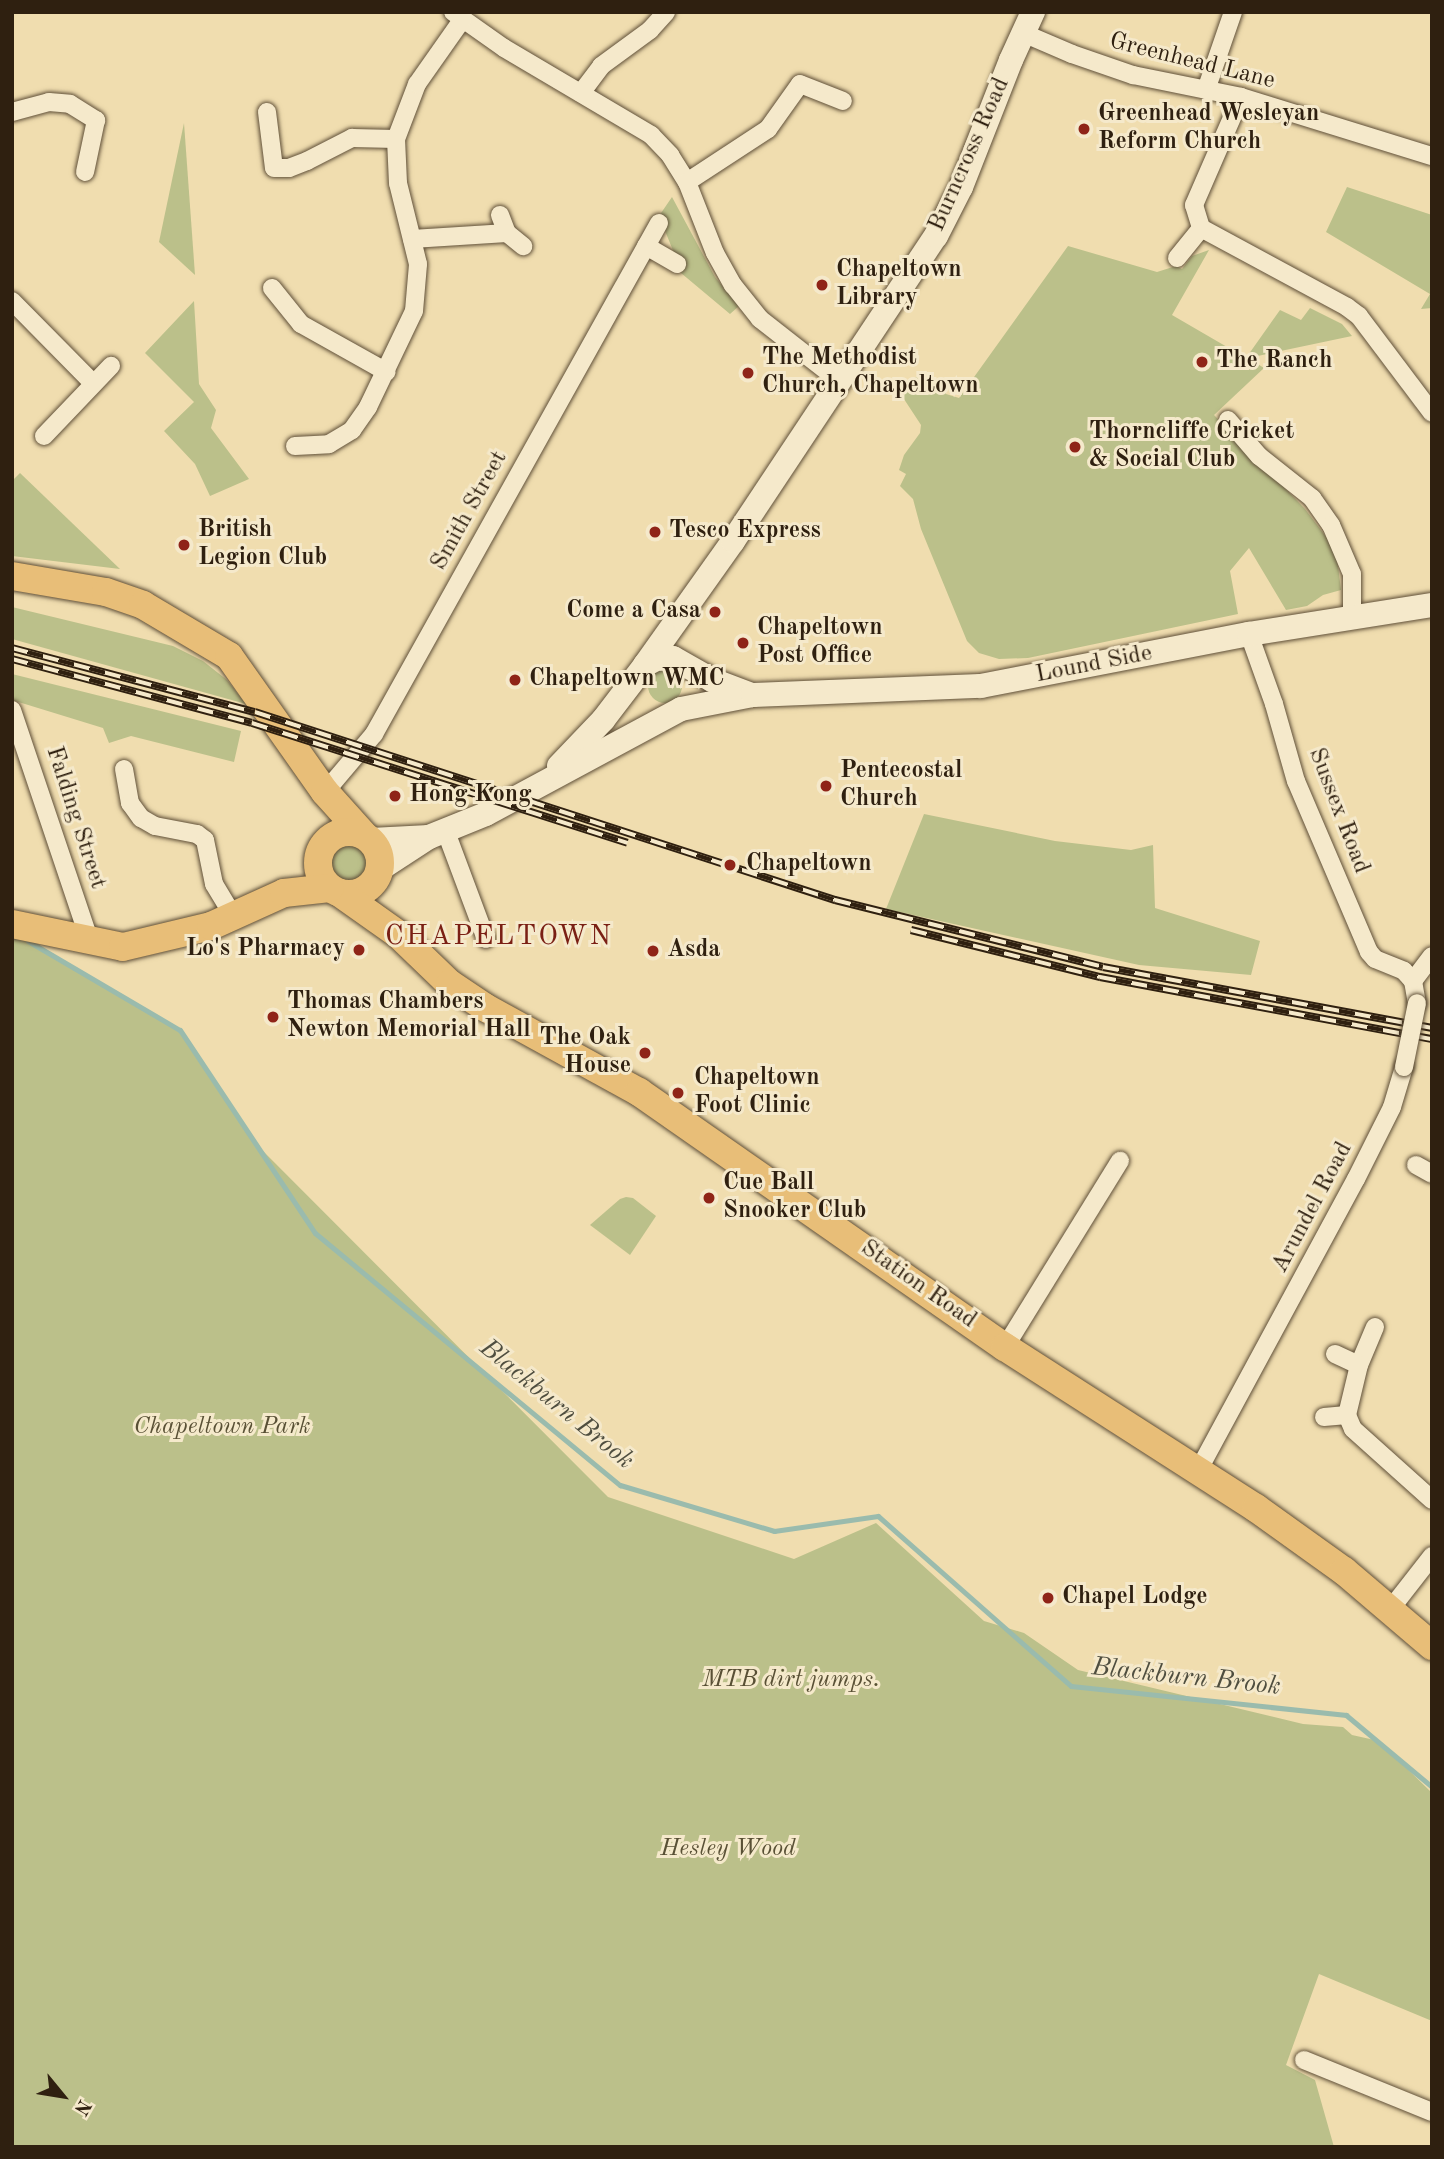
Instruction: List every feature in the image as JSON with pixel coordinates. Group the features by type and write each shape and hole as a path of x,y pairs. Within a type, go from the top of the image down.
{"main road":[{"name":"Burncross Road","path":"642,669 936,236 961,187 1028,22"},
{"path":"12,576 106,593 143,605 200,636 229,656 325,792 367,837 379,854 378,874 360,892 284,893 233,916 183,934 123,947 12,924"},
{"name":"Lound Side","path":"378,874 438,834 513,799 677,712 753,695 981,686 1250,634 1432,605"},
{"name":"Burncross Road","path":"683,664 673,649 674,631 686,606"},
{"name":"Lound Side","path":"547,779 603,720 642,669 658,658 683,664 753,695"},
{"path":"642,669 636,691 646,708 663,715 677,712 692,694 692,676 683,664"},
{"path":"325,792 319,872 335,891"},
{"path":"284,893 322,847 342,832 367,837 438,834"},
{"name":"Station Road","path":"378,874 383,907 398,935"},
{"name":"Station Road","path":"335,891 398,935 450,984 486,1008 639,1093 1005,1347 1198,1471 1331,1561 1432,1646"}],"street":[{"path":"581,93 601,66 650,30 666,12"},
{"path":"1206,90 1233,12"},
{"path":"296,446 330,444 347,435 368,407 387,372 414,311 418,264 398,183 396,139 417,84 457,16 651,135 670,155 687,181 715,253 733,285 760,318 838,380"},
{"name":"Greenhead Lane","path":"1028,22 1096,64 1241,97 1432,156"},
{"path":"687,181 768,129 800,84 843,101"},
{"path":"1241,97 1194,205 1201,228 1359,316 1432,413"},
{"path":"12,111 49,102 70,104 96,120 85,172"},
{"path":"267,112 274,168 289,168 352,138 396,139"},
{"path":"500,215 507,233 523,246"},
{"name":"Smith Street","path":"325,792 374,734 659,223"},
{"path":"1177,258 1201,228"},
{"path":"412,239 507,233"},
{"path":"646,246 677,264"},
{"path":"272,288 289,313 301,324 387,372"},
{"path":"12,301 93,383"},
{"path":"44,436 111,366"},
{"path":"1228,420 1259,456 1312,498 1331,525 1352,574 1352,617"},
{"name":"Sussex Road","path":"1250,634 1296,781 1368,952 1404,971 1413,981"},
{"name":"Falding Street","path":"12,710 90,942"},
{"path":"124,769 130,803 141,818 155,826 197,834 205,840 214,884 233,916"},
{"path":"438,834 486,939"},
{"path":"1413,981 1432,956"},
{"name":"Arundel Road","path":"1198,1471 1392,1107 1404,1067 1417,1003 1413,981"},
{"path":"1005,1347 1120,1161"},
{"path":"1375,1327 1359,1365 1347,1415 1353,1429 1432,1500"},
{"path":"1335,1354 1359,1365"},
{"path":"1324,1417 1347,1415"},
{"path":"1390,1611 1432,1556"},
{"path":"1304,2060 1432,2112"}],"green space":[{"path":"184,123 195,275 159,242"},
{"path":"1347,187 1432,215 1432,308 1421,309 1430,294 1326,232"},
{"path":"672,197 715,277 739,306 730,314 681,273 686,262 674,253 659,216"},
{"name":"Thorncliffe Cricket & Social Club","path":"1068,246 1157,272 1176,266 1182,269 1192,256 1209,250 1172,315 1246,358 1280,310 1301,320 1310,308 1342,324 1352,336 1248,358 1264,368 1214,415 1305,509 1336,550 1341,590 1323,595 1307,606 1286,610 1249,548 1230,571 1238,614 1028,658 999,659 979,653 967,641 921,529 913,499 900,486 906,474 899,470 904,455 920,433 921,425 902,396 916,377 928,386 938,381 945,386 946,394 959,398"},
{"path":"194,301 199,384 216,410 211,428 249,479 210,496 195,464 164,431 194,402 145,353"},
{"path":"20,473 120,569 12,556 12,481"},
{"path":"12,607 173,646 203,661 227,680 246,704 12,639"},
{"path":"665,669 677,674 682,686 677,698 665,703 653,698 648,686 653,674"},
{"path":"12,674 241,731 234,762 131,736 109,743 103,728 12,700"},
{"path":"924,814 1055,841 1131,850 1153,845 1155,908 1260,941 1251,975 1139,965 886,909"},
{"path":"349,843 363,848 368,862 363,876 349,881 335,876 330,862 335,848"},
{"name":"Hesley Wood","path":"12,938 28,941 180,1030 256,1144 608,1497 794,1559 876,1523 984,1621 1024,1633 1078,1670 1303,1724 1343,1727 1352,1735 1379,1741 1432,1793 1432,2021 1319,1974 1286,2065 1315,2080 1334,2147 12,2147"},
{"path":"633,1198 656,1216 630,1255 590,1225 620,1199"}],"waterway":[{"name":"Blackburn Brook","path":"28,941 180,1030 315,1233 620,1485 774,1531 878,1516 1071,1686 1346,1715 1432,1787"}],"railway":[{"path":"12,648 255,712 835,900 1103,967 1432,1028"},
{"path":"12,659 252,723 627,843"},
{"path":"911,930 1100,977 1432,1039"}],"place":[{"name":"Greenhead Wesleyan Reform Church","path":"1084,129"},
{"name":"Chapeltown Library","path":"822,285"},
{"name":"The Ranch","path":"1202,362"},
{"name":"The Methodist Church, Chapeltown","path":"748,373"},
{"name":"Thorncliffe Cricket & Social Club","path":"1075,447"},
{"name":"Tesco Express","path":"655,532"},
{"name":"British Legion Club","path":"184,545"},
{"name":"Come a Casa","path":"715,612"},
{"name":"Chapeltown Post Office","path":"743,643"},
{"name":"Chapeltown WMC","path":"515,680"},
{"name":"Pentecostal Church","path":"826,786"},
{"name":"Hong Kong","path":"395,796"},
{"name":"Chapeltown","path":"730,865"},
{"name":"Lo's Pharmacy","path":"359,950"},
{"name":"Asda","path":"653,951"},
{"name":"Thomas Chambers Newton Memorial Hall","path":"273,1017"},
{"name":"The Oak House","path":"645,1053"},
{"name":"Chapeltown Foot Clinic","path":"678,1093"},
{"name":"Cue Ball Snooker Club","path":"709,1198"},
{"name":"Chapel Lodge","path":"1048,1598"}],"district":[{"name":"CHAPELTOWN","path":"499,937"}],"park label":[{"name":"Chapeltown Park","path":"222,1428"},
{"name":"MTB dirt jumps.","path":"791,1681"}]}
